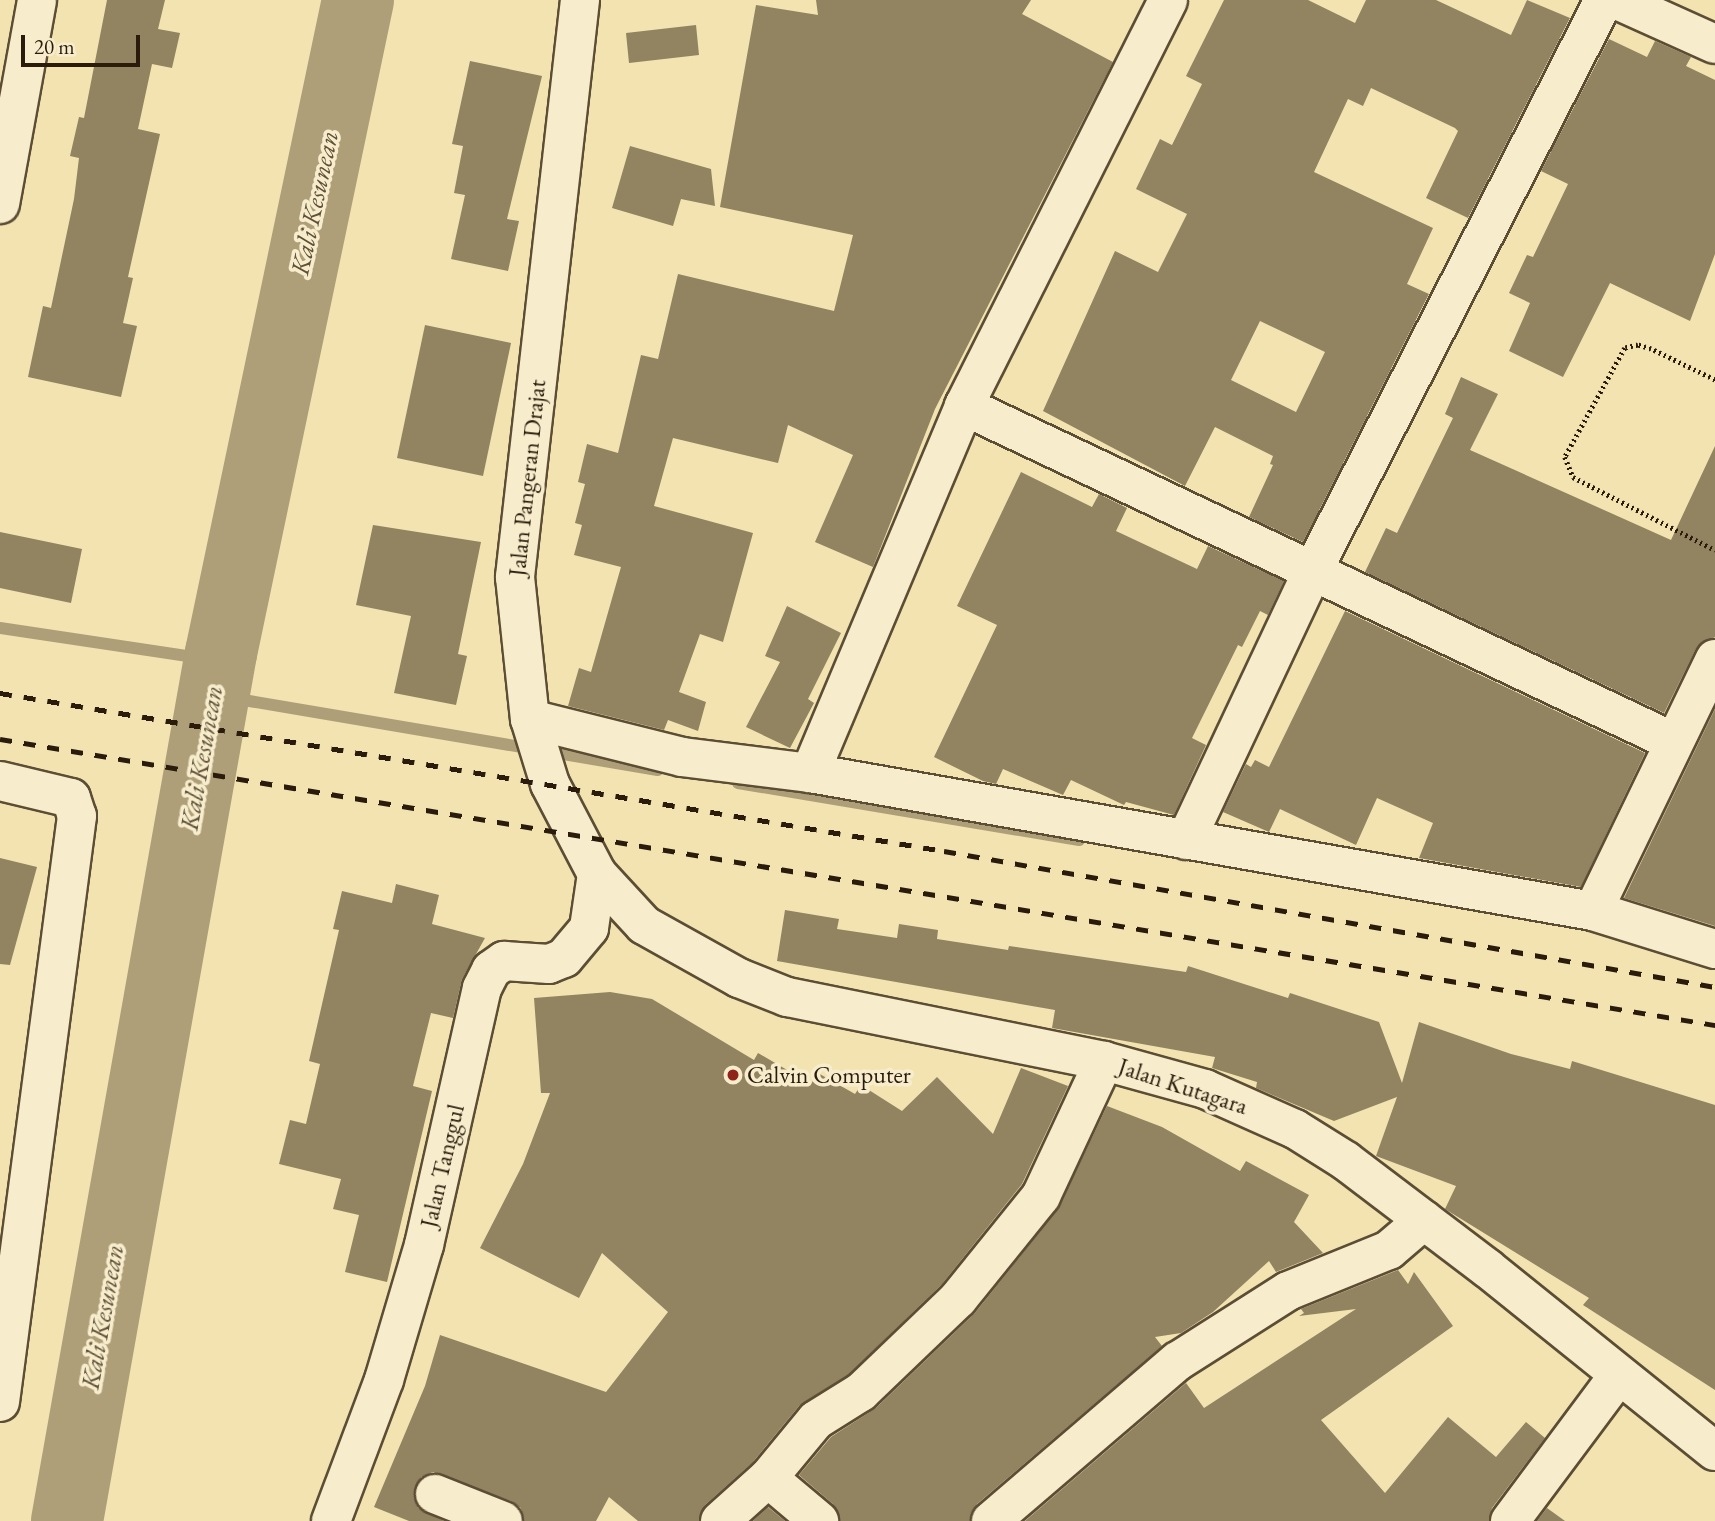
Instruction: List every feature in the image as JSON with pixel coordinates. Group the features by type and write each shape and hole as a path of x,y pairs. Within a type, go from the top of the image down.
{"street":[{"path":"0,204 37,0"},
{"name":"Jalan Pangeran Drajat","path":"580,0 515,577 531,724 547,775 573,834 597,874 644,925"},
{"path":"810,773 964,406 1168,0"},
{"path":"1186,841 1314,568 1604,0"},
{"path":"1618,0 1715,44"},
{"path":"964,406 1314,568 1674,742"},
{"path":"1593,911 1715,659"},
{"path":"531,724 682,757 810,773 1593,911 1715,949"},
{"path":"0,781 71,798 77,816 0,1402"},
{"name":"Jalan Tanggul","path":"331,1521 384,1380 424,1245 482,988 491,970 503,961 549,964 564,958 589,928 597,874"},
{"name":"Jalan Kutagara","path":"644,925 740,978 787,997 1104,1061 1205,1089 1271,1117 1346,1161 1715,1451"},
{"path":"720,1521 768,1478 816,1420 861,1392 966,1290 1041,1196 1104,1061"},
{"path":"991,1521 1178,1361 1287,1291 1389,1251 1424,1220"},
{"path":"1510,1521 1619,1375"},
{"path":"768,1478 819,1521"},
{"path":"435,1494 503,1521"}],"path":[{"path":"1715,380 1651,349 1638,345 1625,348 1565,457 1573,477 1715,550"}],"building":[{"path":"107,0 165,0 158,29 180,33 172,68 152,64 138,129 160,134 128,277 133,278 123,323 137,326 121,397 28,377 43,306 51,308 74,199 79,158 70,156 79,117 84,118"},
{"path":"816,0 1031,0 1022,14 1113,62 935,409 873,567 815,542 853,455 788,425 778,463 673,438 654,506 753,533 723,642 700,634 679,692 706,702 698,731 668,720 664,730 568,706 579,668 591,672 621,567 574,555 582,525 575,523 585,484 578,482 587,444 618,453 641,355 658,359 678,274 834,311 853,235 720,207 756,5 818,15"},
{"path":"1224,0 1308,0 1355,23 1366,0 1436,0 1511,35 1527,0 1570,18 1468,218 1426,198 1458,131 1455,128 1371,88 1363,106 1348,99 1314,172 1433,228 1407,284 1429,294 1303,542 1249,517 1273,465 1270,464 1273,456 1215,427 1185,486 1043,411 1115,251 1158,272 1187,214 1136,189 1160,139 1172,145 1202,84 1186,76","holes":["1260,321 1325,352 1296,412 1231,380"]},
{"path":"696,25 699,55 629,63 626,33"},
{"path":"1609,39 1647,57 1655,41 1691,57 1686,66 1715,80 1715,254 1690,321 1610,283 1563,377 1509,351 1530,303 1509,293 1527,255 1533,257 1568,184 1541,171"},
{"path":"470,61 542,76 507,219 519,221 508,271 451,259 465,195 454,193 463,146 452,144"},
{"path":"630,146 711,169 715,206 681,199 673,226 612,208"},
{"path":"425,325 511,343 483,476 397,458"},
{"path":"1461,377 1498,394 1470,450 1671,540 1715,446 1715,637 1696,649 1664,713 1365,572 1386,528 1397,533 1453,418 1445,414"},
{"path":"1021,472 1092,507 1099,494 1127,508 1116,531 1197,569 1208,546 1284,581 1268,615 1260,611 1242,647 1238,645 1192,738 1206,745 1174,815 1126,802 1124,805 1071,780 1063,795 1003,769 996,784 983,781 934,757 997,625 957,606"},
{"path":"373,525 481,542 458,654 467,656 456,705 394,693 411,616 356,605"},
{"path":"0,532 82,549 71,603 0,588"},
{"path":"787,606 841,633 808,699 814,703 790,748 746,727 780,662 765,656"},
{"path":"1345,611 1645,753 1581,887 1419,858 1433,823 1377,798 1356,845 1280,809 1269,832 1223,812 1246,764 1251,767 1255,760 1269,767"},
{"path":"1715,709 1715,926 1624,898"},
{"path":"0,858 37,867 10,965 0,964"},
{"path":"396,884 439,895 432,924 485,938 462,979 453,1018 431,1013 413,1086 432,1091 387,1282 345,1272 359,1215 333,1209 341,1179 279,1164 290,1120 306,1124 320,1064 309,1061 339,930 333,929 342,891 392,903"},
{"path":"785,910 839,919 837,929 897,938 899,924 938,930 937,939 1008,950 1009,946 1186,972 1188,966 1288,998 1290,993 1379,1022 1402,1083 1419,1022 1511,1054 1570,1069 1572,1061 1715,1105 1715,1390 1583,1305 1589,1298 1445,1209 1456,1186 1376,1156 1397,1097 1334,1121 1256,1088 1257,1082 1212,1068 1215,1057 1052,1028 1055,1010 777,961"},
{"path":"610,992 652,999 754,1060 758,1053 811,1084 818,1073 855,1094 861,1085 902,1111 937,1077 993,1134 1021,1068 1068,1086 1022,1184 942,1284 848,1375 799,1406 752,1463 705,1505 699,1521 638,1521 609,1497 596,1521 524,1521 521,1508 511,1501 433,1472 421,1477 414,1498 418,1508 444,1521 409,1521 374,1507 425,1386 440,1335 606,1392 668,1312 602,1253 579,1298 480,1248 523,1164 550,1093 541,1093 534,998"},
{"path":"1107,1106 1162,1127 1240,1171 1246,1161 1309,1195 1294,1222 1323,1253 1276,1272 1269,1261 1213,1312 1181,1333 1155,1337 1162,1346 977,1504 970,1521 840,1521 833,1504 799,1475 831,1437 876,1408 975,1313 1058,1209"},
{"path":"1398,1270 1408,1284 1414,1272 1453,1326 1321,1420 1385,1493 1448,1417 1496,1457 1526,1422 1545,1438 1492,1508 1489,1521 1025,1521 1186,1383 1204,1408 1356,1309 1299,1316 1304,1313 1301,1309"},
{"path":"768,1507 785,1521 753,1521"},
{"path":"1547,1508 1565,1521 1537,1521"}],"waterway":[{"name":"Kali Kesunean","path":"67,1521 221,653 358,0"},
{"path":"0,628 220,661"},
{"path":"214,695 658,770"},
{"path":"738,783 1079,840"}],"railway":[{"path":"0,693 944,851 1715,987"},
{"path":"0,739 1715,1025"}],"place":[{"name":"Calvin Computer","path":"733,1075"}]}
